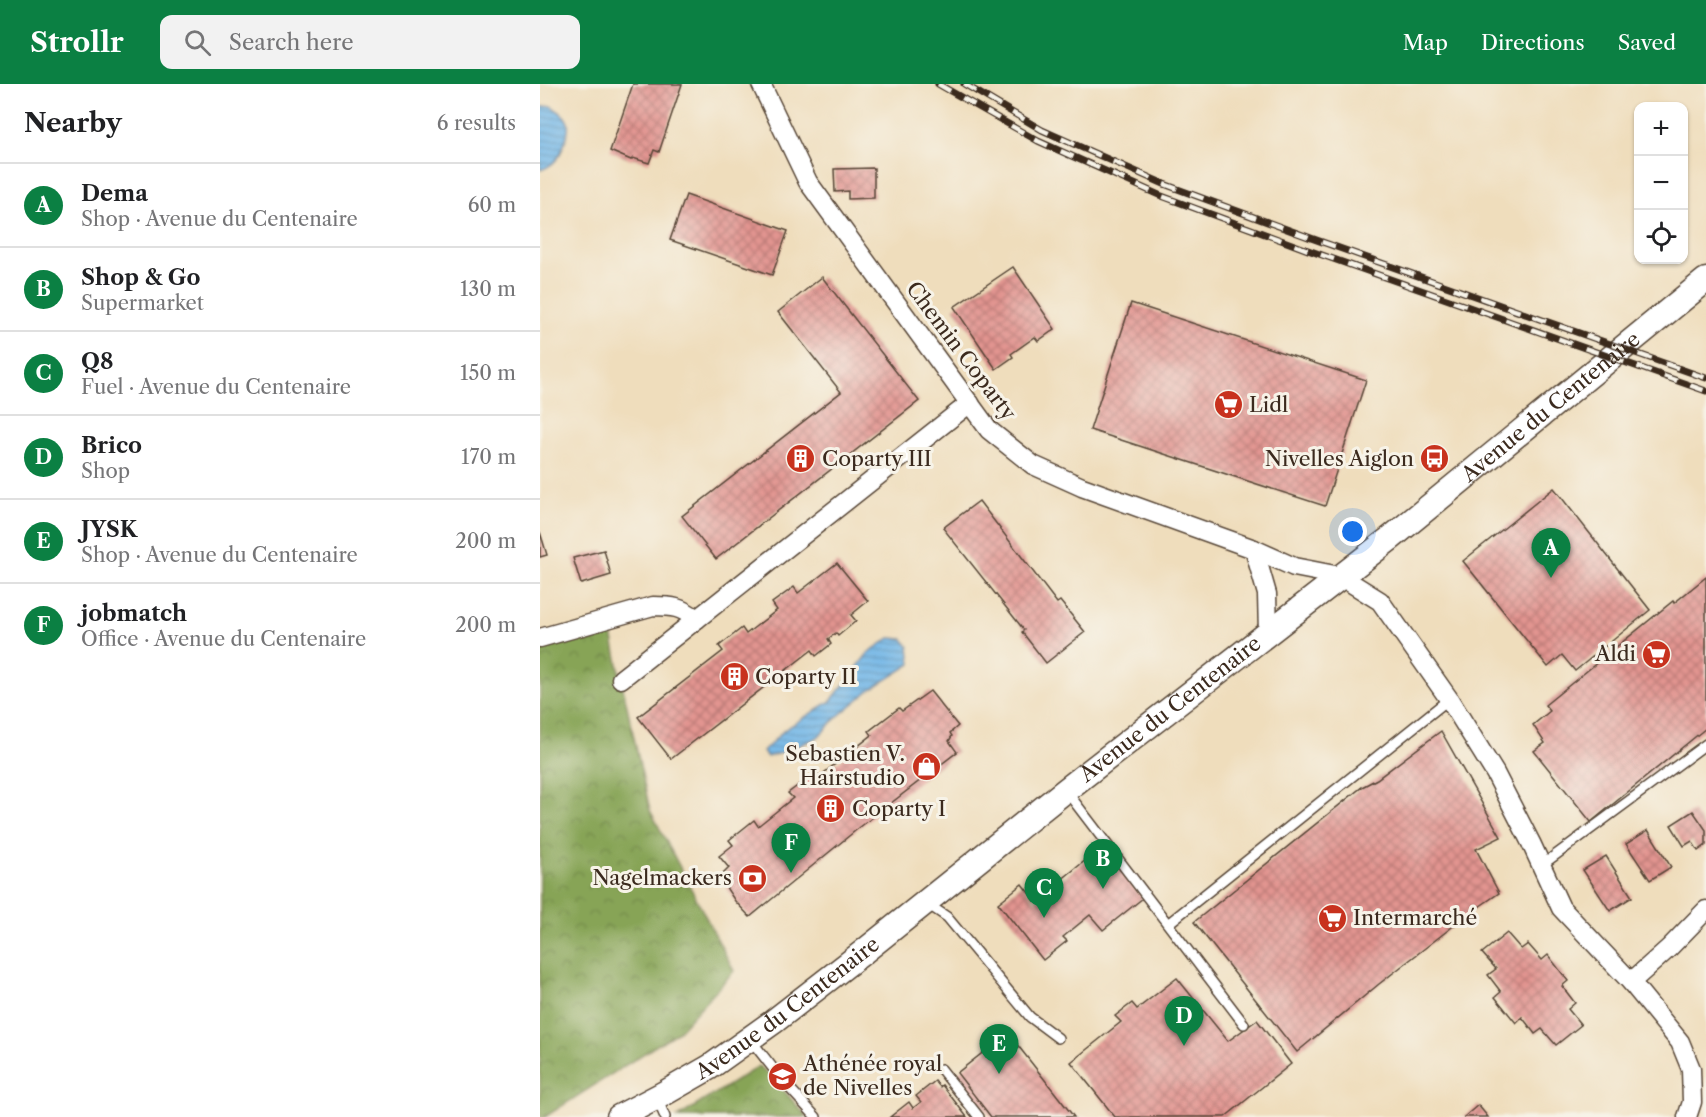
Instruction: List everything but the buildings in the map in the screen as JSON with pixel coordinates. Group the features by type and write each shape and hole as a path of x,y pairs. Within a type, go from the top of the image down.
{"main road":[{"name":"Avenue du Centenaire","path":"618,1117 661,1107 710,1067 862,953 1066,790 1392,537 1706,280"}],"street":[{"name":"Chemin Coparty","path":"761,84 808,182 989,430 1033,465 1082,487 1254,549 1294,567 1340,576"},
{"path":"621,679 970,403"},
{"path":"1254,549 1267,594 1268,633"},
{"path":"1340,576 1380,601 1449,699 1495,773 1562,908 1631,982 1680,1042 1691,1069 1692,1102 1687,1117"},
{"path":"540,638 653,606 670,606 684,610 697,619"},
{"path":"1631,982 1706,910"}],"lane":[{"path":"1168,923 1449,699"},
{"path":"1542,865 1706,744"},
{"path":"1066,790 1244,1024"},
{"path":"924,902 947,918 1030,1017 1058,1038"},
{"path":"750,1039 783,1081 816,1117"},
{"path":"941,1069 979,1117"}],"green space":[{"path":"609,618 650,810 734,971 679,1031 545,1117 540,1117 540,638"},
{"path":"759,1066 770,1075 807,1117 678,1117"}],"water":[{"path":"551,106 565,118 568,131 556,160 540,170 540,108"},
{"path":"890,638 903,639 909,647 911,664 871,689 837,717 818,737 767,757 763,752 784,730 831,701 869,652"}],"railway":[{"path":"938,84 1038,141 1159,195 1706,391"},
{"path":"964,84 1042,130 1164,184 1706,378"}],"place":[{"name":"Lidl","path":"1228,405"},
{"name":"Coparty III","path":"801,459"},
{"name":"Nivelles Aiglon","path":"1435,459"},
{"name":"Dema","path":"1551,578"},
{"name":"Aldi","path":"1657,654"},
{"name":"Coparty II","path":"734,677"},
{"name":"Sebastien V. Hairstudio","path":"926,766"},
{"name":"Coparty I","path":"831,809"},
{"name":"jobmatch","path":"791,873"},
{"name":"Nagelmackers","path":"753,878"},
{"name":"Shop & Go","path":"1103,889"},
{"name":"Q8","path":"1044,918"},
{"name":"Intermarché","path":"1332,918"},
{"name":"Brico","path":"1184,1046"},
{"name":"JYSK","path":"999,1074"},
{"name":"Athénée royal de Nivelles","path":"782,1076"}]}
